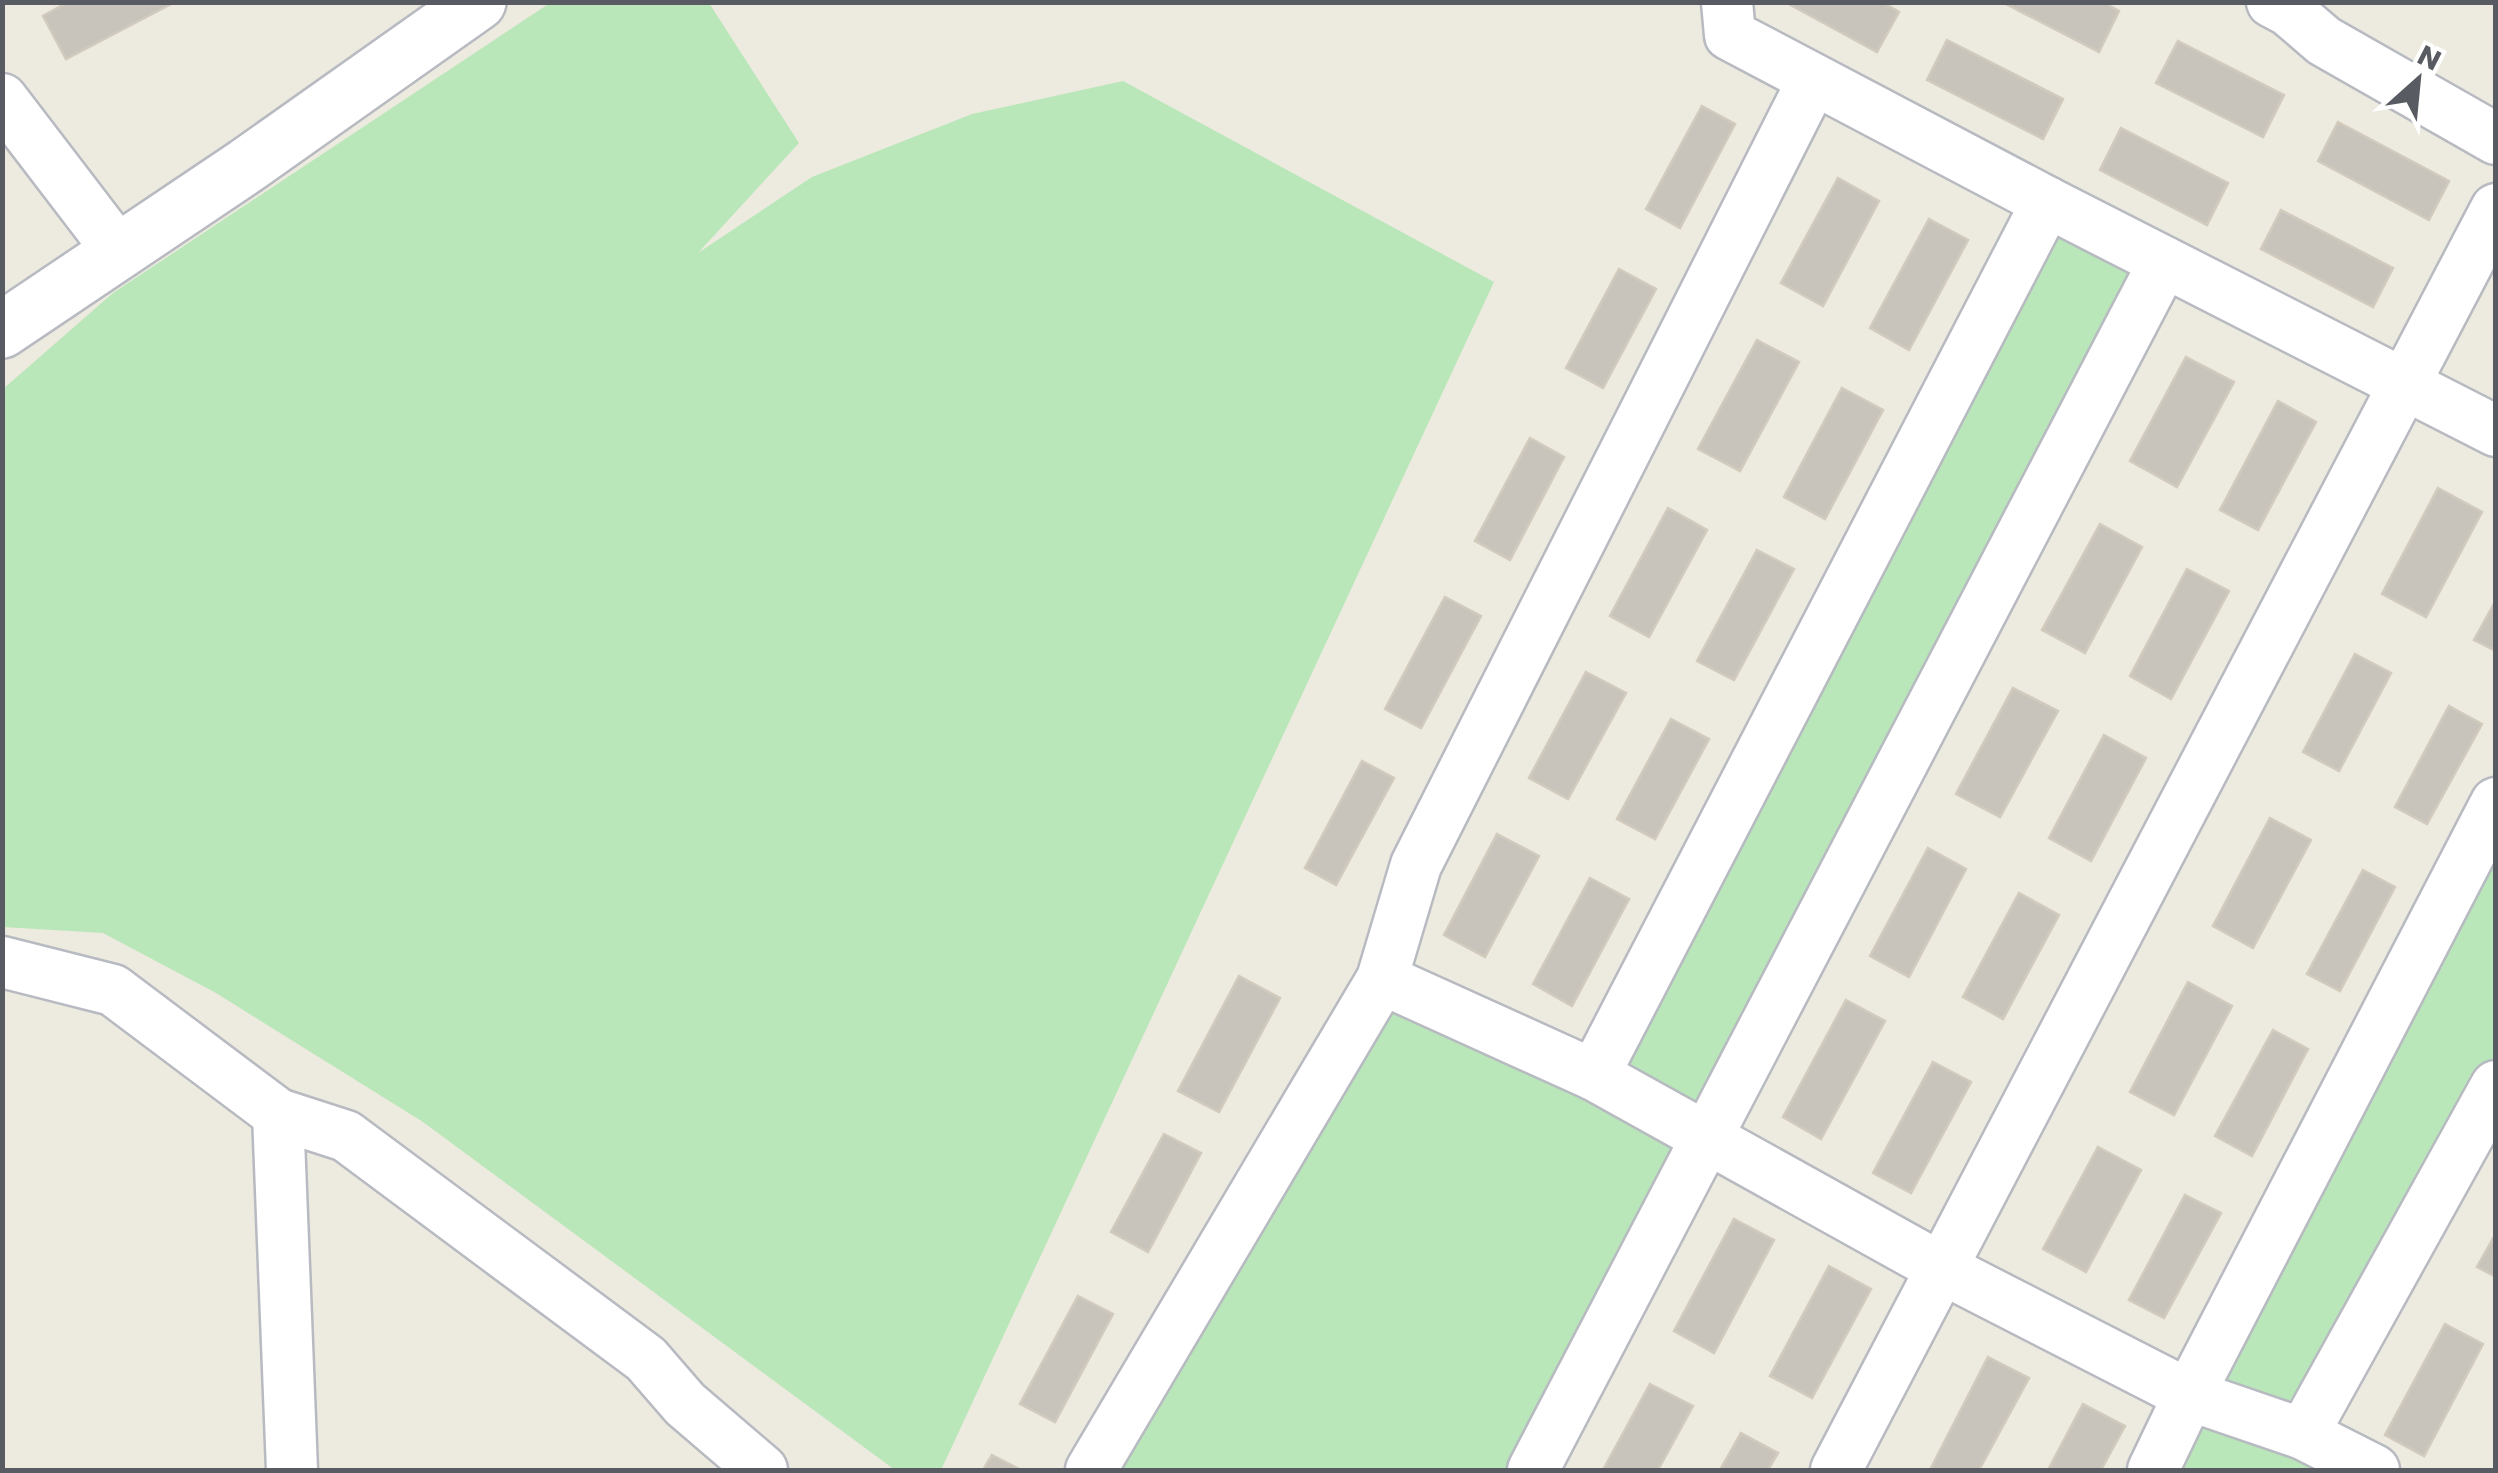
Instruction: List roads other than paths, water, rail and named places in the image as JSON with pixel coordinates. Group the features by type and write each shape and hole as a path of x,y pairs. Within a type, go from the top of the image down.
{"street":[{"path":"2,330 478,2"},
{"path":"1726,2 1730,35 2496,431"},
{"path":"2272,2 2290,10 2324,41 2496,139"},
{"path":"1092,1470 1382,978 1416,864 1813,80"},
{"path":"2,98 119,252"},
{"path":"1594,1075 2047,202"},
{"path":"1836,1470 2496,209"},
{"path":"1533,1470 2164,262"},
{"path":"2152,1470 2496,803"},
{"path":"2,962 113,990 278,1114 346,1136 646,1359 685,1404 762,1470"},
{"path":"1382,978 1594,1075 1941,1268 2188,1394 2303,1434 2374,1470"},
{"path":"2303,1434 2496,1086"},
{"path":"278,1114 292,1470"}]}
